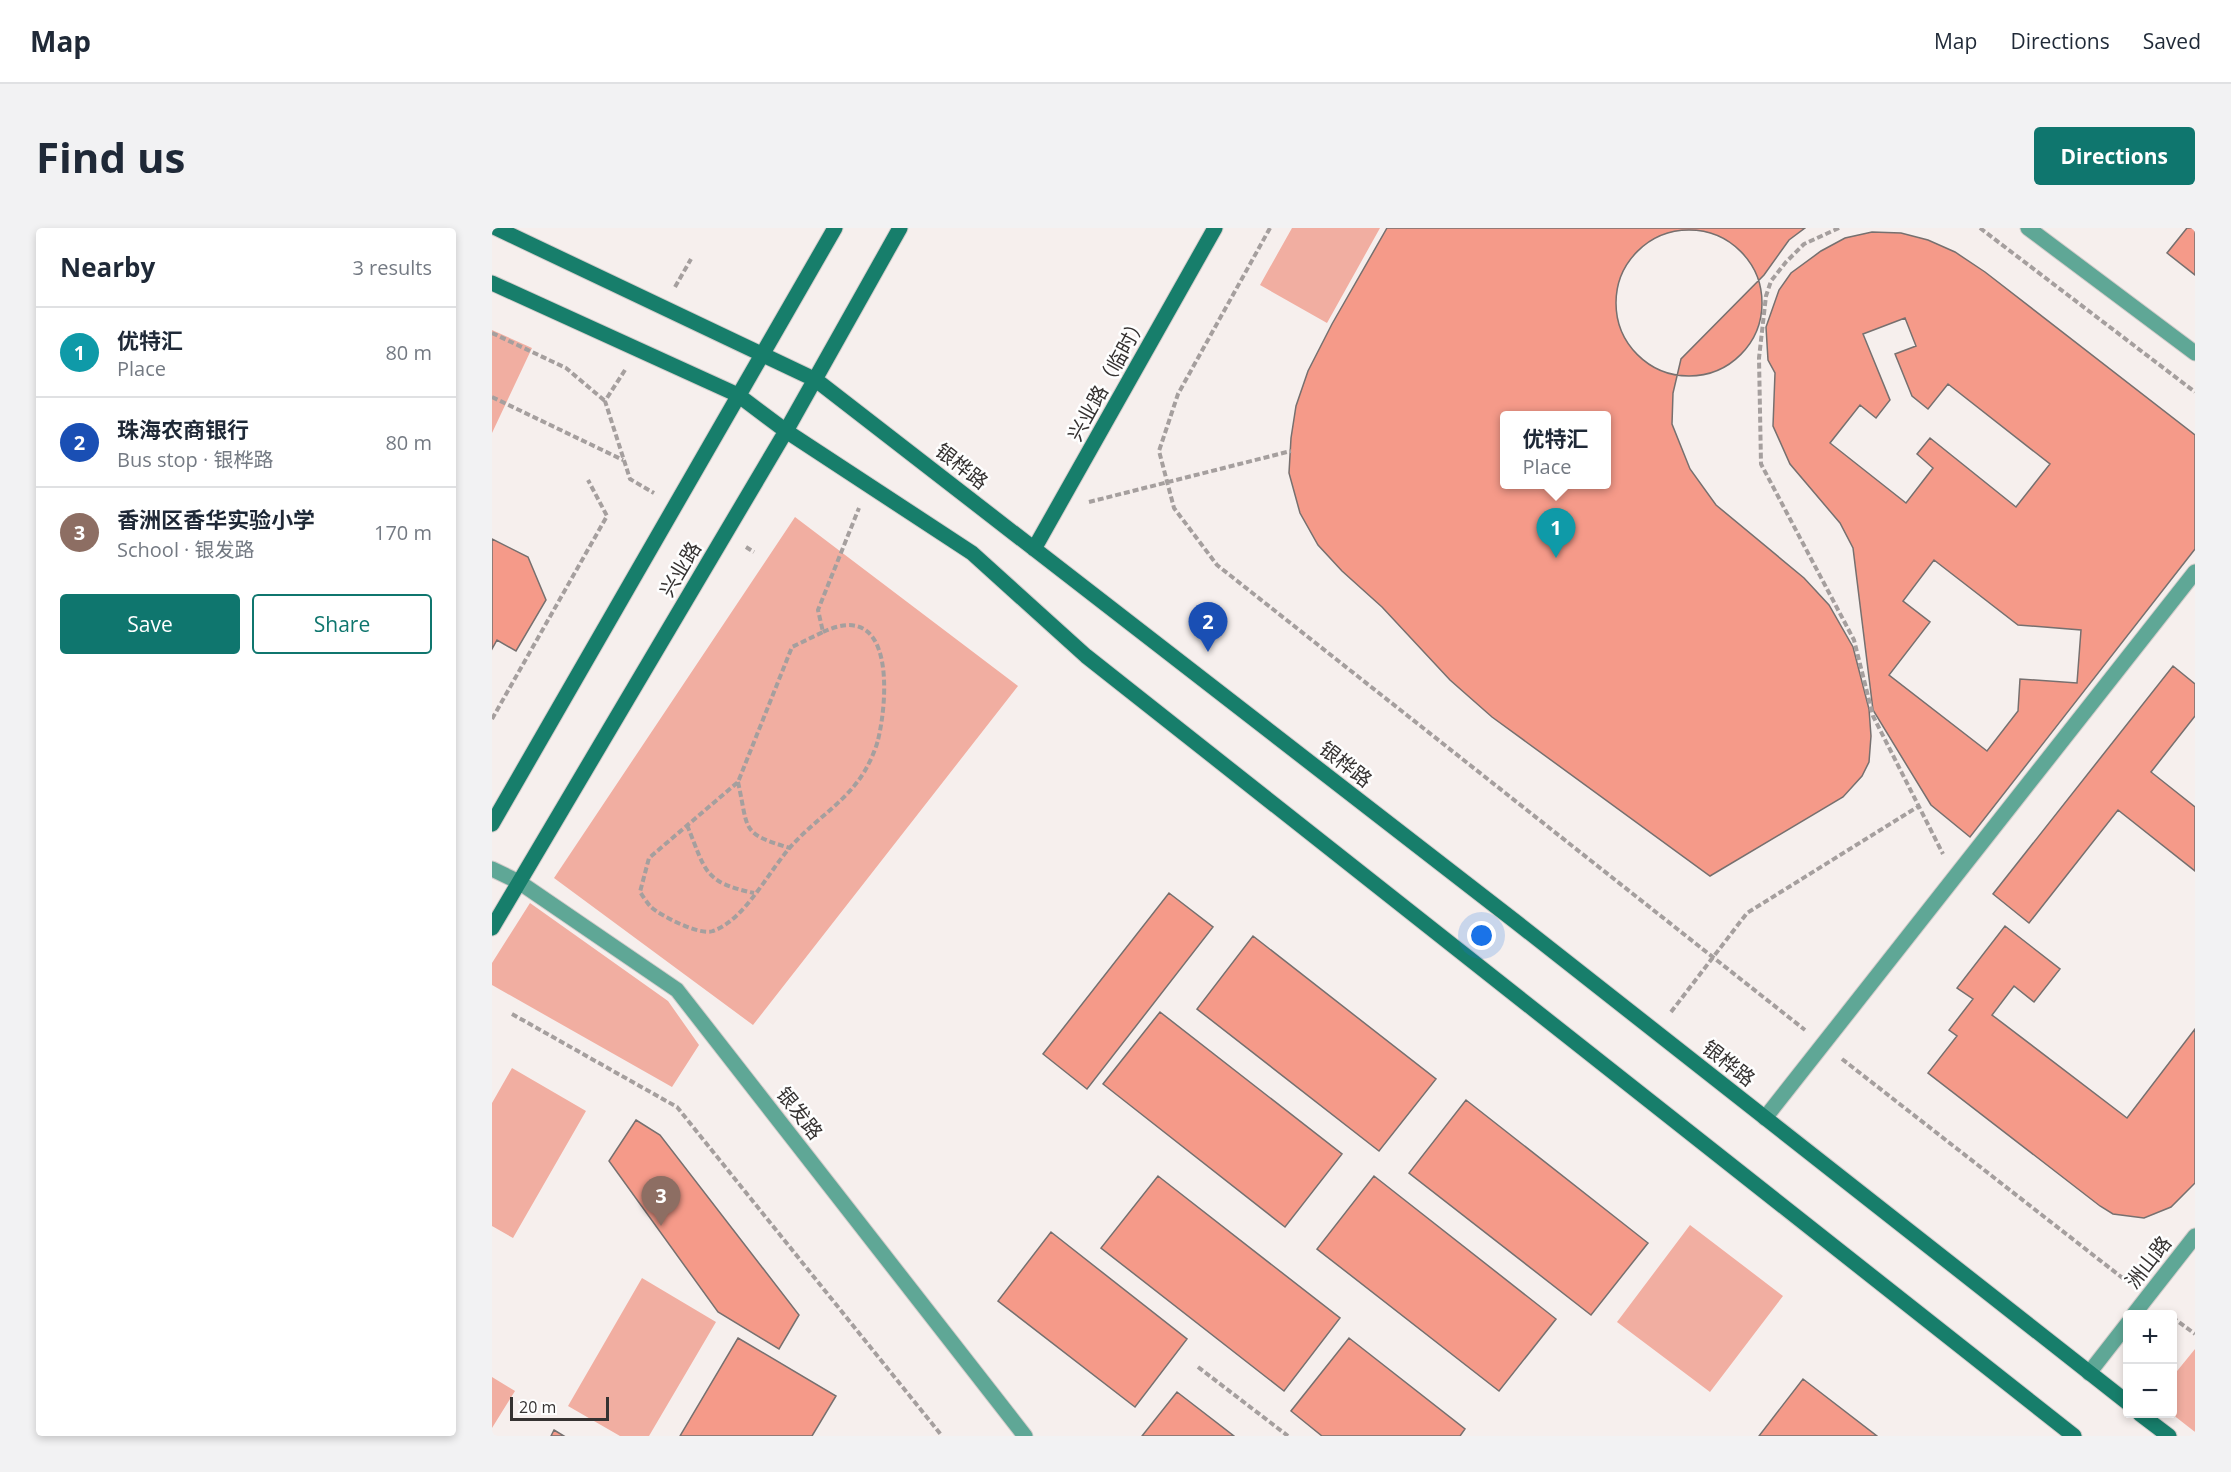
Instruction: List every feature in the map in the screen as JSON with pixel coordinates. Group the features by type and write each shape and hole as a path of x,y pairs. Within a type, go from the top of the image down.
{"main road":[{"name":"银桦路","path":"496,228 816,380 1655,1032 2123,1401"},
{"name":"兴业路","path":"492,824 738,395 764,355 835,228"},
{"name":"兴业路","path":"492,928 816,380 900,228"},
{"name":"兴业路（临时）","path":"1034,549 1215,228"},
{"path":"492,283 738,395 786,431 972,553 1086,656 2074,1436"},
{"path":"2146,1418 2169,1436"}],"street":[{"path":"2028,228 2195,353"},
{"path":"1765,1118 2195,572"},
{"name":"银发路","path":"492,869 519,882 677,990 1025,1436"},
{"name":"洲山路","path":"2137,1310 2195,1236"},
{"path":"2089,1373 2123,1328"}],"path":[{"path":"1270,228 1178,394 1159,451 1174,508 1217,565 1712,958 2148,1297"},
{"path":"1839,228 1804,244 1786,261 1771,281 1766,296 1759,358 1761,464 1854,640 1873,716 1954,878"},
{"path":"1980,228 2195,392"},
{"path":"663,307 691,259"},
{"path":"492,333 566,368 605,401 630,479 675,506"},
{"path":"605,401 638,350"},
{"path":"492,397 623,460"},
{"path":"1078,504 1166,480 1290,451"},
{"path":"492,720 607,516 588,480"},
{"path":"823,632 818,610 868,485"},
{"path":"725,534 754,552"},
{"path":"849,624 864,630 878,644 885,668 878,740 860,779 790,848 731,922 710,932 688,928 651,907 640,892 649,858 738,782 792,647 823,632 849,624"},
{"path":"738,782 749,830 757,838 790,848"},
{"path":"1655,1032 1747,913 1919,806"},
{"path":"687,825 712,879 730,888 754,893"},
{"path":"512,1014 677,1107 942,1436"},
{"path":"2177,1321 2195,1334"},
{"path":"1198,1367 1288,1436"}],"shaded area":[{"path":"1292,228 1380,228 1327,323 1260,285"},
{"path":"492,330 532,348 492,433"},
{"path":"795,517 1018,686 753,1025 554,878"},
{"path":"530,903 668,1001 699,1045 672,1087 492,985 492,963"},
{"path":"512,1068 586,1111 513,1238 492,1226 492,1103"},
{"path":"1690,1225 1783,1296 1710,1392 1617,1322"},
{"path":"642,1278 716,1322 649,1436 620,1436 568,1406"},
{"path":"2195,1349 2195,1432 2177,1418 2177,1371"},
{"path":"492,1377 515,1391 492,1428"}],"building":[{"path":"1387,228 1805,228 1789,240 1764,275 1681,359 1673,393 1672,424 1690,469 1716,505 1804,578 1829,605 1853,647 1869,709 1871,736 1869,762 1862,776 1843,797 1710,876 1492,717 1450,680 1382,607 1342,571 1318,545 1300,513 1289,473 1296,406 1308,371"},
{"path":"2187,228 2195,228 2195,275 2167,253"},
{"path":"1689,230 1717,236 1740,252 1756,275 1762,303 1756,331 1740,354 1717,370 1689,376 1661,370 1638,354 1622,331 1616,303 1622,275 1638,252 1661,236"},
{"path":"1872,232 1901,233 1928,240 1955,252 1985,272 2195,435 2195,549 1970,837 1931,805 1873,710 1853,548 1840,523 1790,464 1773,426 1775,373 1768,360 1766,327 1779,290 1791,273 1821,251 1845,238"},
{"path":"1905,318 1916,346 1895,354 1912,396 1928,409 1948,384 2050,464 2016,507 1930,438 1917,454 1933,468 1906,503 1830,443 1860,405 1876,418 1890,400 1863,334"},
{"path":"492,539 528,557 546,600 516,651 497,640 492,649"},
{"path":"1934,560 2018,625 2081,630 2077,683 2020,679 2018,711 1987,751 1889,675 1930,622 1903,601"},
{"path":"2173,666 2195,684 2195,716 2151,772 2195,807 2195,871 2118,810 2029,923 1993,894"},
{"path":"1169,893 1213,927 1087,1089 1043,1054"},
{"path":"2005,926 2060,969 2034,1002 2014,986 1992,1015 2127,1118 2195,1029 2195,1183 2171,1207 2144,1218 2113,1214 1928,1073 1957,1036 1949,1030 1973,999 1957,988"},
{"path":"1253,936 1436,1079 1379,1151 1197,1009"},
{"path":"1160,1012 1342,1154 1285,1227 1103,1084"},
{"path":"1466,1100 1648,1243 1591,1315 1409,1173"},
{"path":"636,1120 660,1135 799,1315 779,1349 718,1312 609,1161"},
{"path":"1158,1176 1340,1318 1284,1391 1101,1248"},
{"path":"1374,1176 1556,1319 1499,1391 1317,1249"},
{"path":"1051,1232 1187,1339 1135,1407 998,1301"},
{"path":"738,1338 836,1396 812,1436 680,1436"},
{"path":"1349,1338 1465,1429 1460,1436 1322,1436 1291,1411"},
{"path":"1803,1379 1877,1436 1759,1436"},
{"path":"1177,1392 1234,1436 1142,1436"},
{"path":"554,1430 564,1436 551,1436"}],"place":[{"name":"优特汇","path":"1556,558"},
{"name":"珠海农商银行","path":"1208,652"},
{"name":"香洲区香华实验小学","path":"661,1226"}]}
